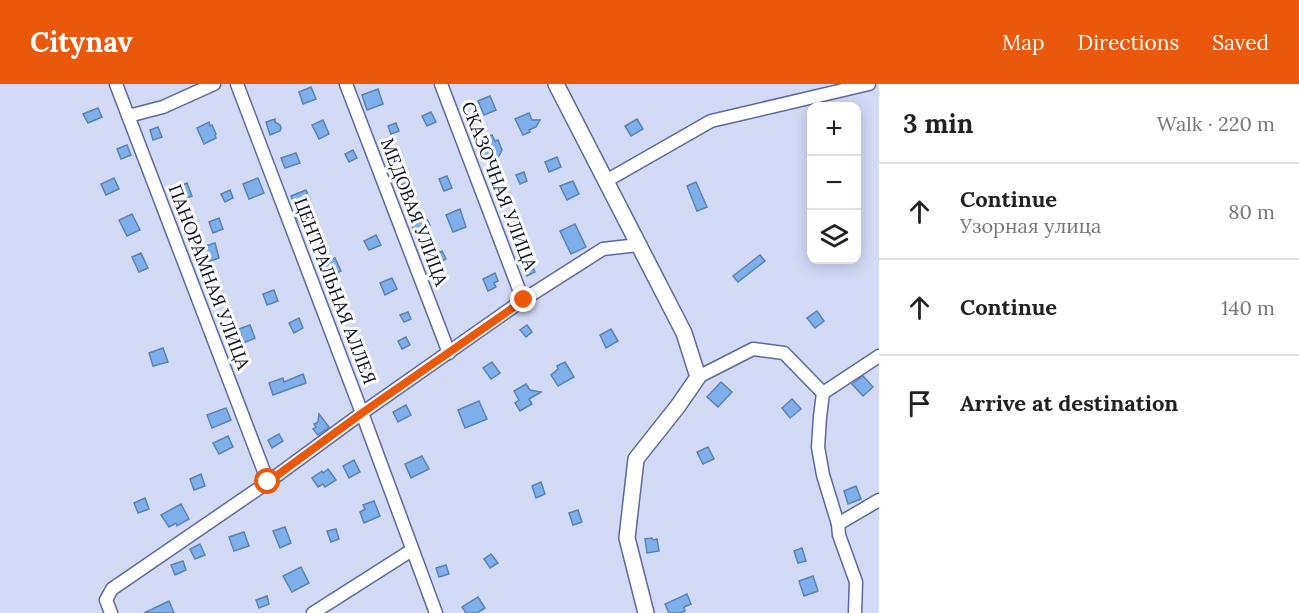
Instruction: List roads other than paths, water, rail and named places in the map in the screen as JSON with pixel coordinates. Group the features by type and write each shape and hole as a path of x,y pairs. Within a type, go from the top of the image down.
{"street":[{"name":"ПАНОРАМНАЯ УЛИЦА","path":"116,84 268,482"},
{"path":"128,116 164,107 214,84"},
{"name":"ЦЕНТРАЛЬНАЯ АЛЛЕЯ","path":"237,84 436,613"},
{"name":"МЕДОВАЯ УЛИЦА","path":"346,84 449,353"},
{"name":"СКАЗОЧНАЯ УЛИЦА","path":"441,84 524,300"},
{"path":"556,84 684,333 698,377"},
{"path":"606,181 711,121 869,84"},
{"path":"111,613 106,600 112,589 268,482 362,413 524,300 603,249 638,245"},
{"path":"646,613 627,538 636,459 698,377 753,349 784,353 823,393"},
{"path":"855,613 856,582 839,535 838,524 823,475 818,447 819,417 823,393 879,356"},
{"path":"838,524 879,500"},
{"path":"313,613 412,550"}]}
